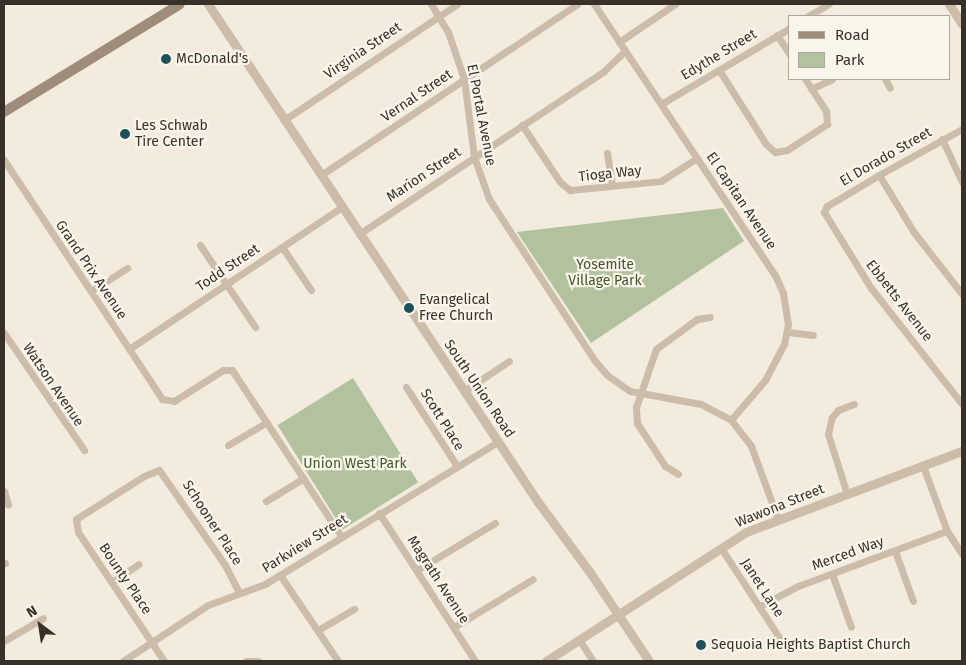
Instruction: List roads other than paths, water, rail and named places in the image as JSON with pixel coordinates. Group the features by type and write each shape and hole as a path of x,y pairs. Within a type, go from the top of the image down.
{"main road":[{"path":"4,112 180,4"}],"street":[{"name":"South Union Road","path":"208,4 498,442 649,661"},
{"name":"El Portal Avenue","path":"431,4 454,46 464,79 474,157 486,191 498,214 595,361 620,385 639,394 701,404 731,420 751,446 778,519"},
{"name":"Virginia Street","path":"284,120 457,4"},
{"name":"Vernal Street","path":"321,175 577,4"},
{"name":"El Capitan Avenue","path":"594,4 775,275 785,302 788,332 778,360 765,380 731,420"},
{"path":"619,42 675,4"},
{"path":"810,15 829,4"},
{"path":"949,4 962,24"},
{"name":"Edythe Street","path":"662,104 788,29"},
{"path":"777,36 788,52"},
{"name":"Marion Street","path":"359,234 604,71 626,51"},
{"path":"719,70 766,144 775,152 787,150 827,124 826,111 806,80"},
{"path":"811,88 830,80"},
{"path":"886,80 890,88"},
{"name":"Tioga Way","path":"522,125 564,187 577,191 661,181 697,158"},
{"name":"El Dorado Street","path":"824,210 879,175 962,129"},
{"path":"942,139 962,182"},
{"path":"607,153 612,186"},
{"name":"Grand Prix Avenue","path":"4,160 158,393 166,401 174,401 219,372 232,370 267,422"},
{"path":"879,175 912,230 962,294"},
{"name":"Todd Street","path":"129,349 342,208"},
{"name":"Ebbetts Avenue","path":"824,210 824,215 854,263 962,404"},
{"path":"200,245 255,327"},
{"path":"282,247 311,290"},
{"path":"91,291 127,268"},
{"path":"678,474 665,466 637,423 639,394 656,349 697,319 710,317"},
{"path":"788,332 813,335"},
{"name":"Watson Avenue","path":"4,333 84,450"},
{"path":"464,391 509,361"},
{"name":"Scott Place","path":"406,386 457,466"},
{"path":"847,494 828,434 832,417 838,410 854,404"},
{"path":"228,445 267,422 341,536"},
{"name":"Parkview Street","path":"123,661 208,606 280,575 341,536 498,442"},
{"name":"Wawona Street","path":"546,661 580,642 746,532 962,451"},
{"path":"923,466 947,531 962,554"},
{"name":"Bounty Place","path":"159,470 152,471 85,512 76,519 76,527 164,661"},
{"name":"Schooner Place","path":"159,470 225,565 239,593"},
{"path":"266,502 304,478"},
{"path":"4,491 8,504"},
{"name":"Magrath Avenue","path":"379,513 475,661"},
{"path":"416,570 495,523"},
{"name":"Merced Way","path":"760,606 798,586 947,531"},
{"name":"Janet Lane","path":"721,548 782,642"},
{"path":"894,550 913,600"},
{"path":"112,582 139,564"},
{"path":"832,574 851,627"},
{"path":"280,575 338,661"},
{"path":"454,627 533,579"},
{"path":"318,630 354,609"},
{"path":"4,641 44,618"},
{"path":"580,642 593,661"},
{"path":"246,661 258,661"}],"place":[{"name":"McDonald's","path":"166,59"},
{"name":"Les Schwab Tire Center","path":"125,134"},
{"name":"Evangelical Free Church","path":"409,308"},
{"name":"Sequoia Heights Baptist Church","path":"701,645"}],"park label":[{"name":"Yosemite Village Park","path":"605,274"},
{"name":"Union West Park","path":"355,464"}]}
